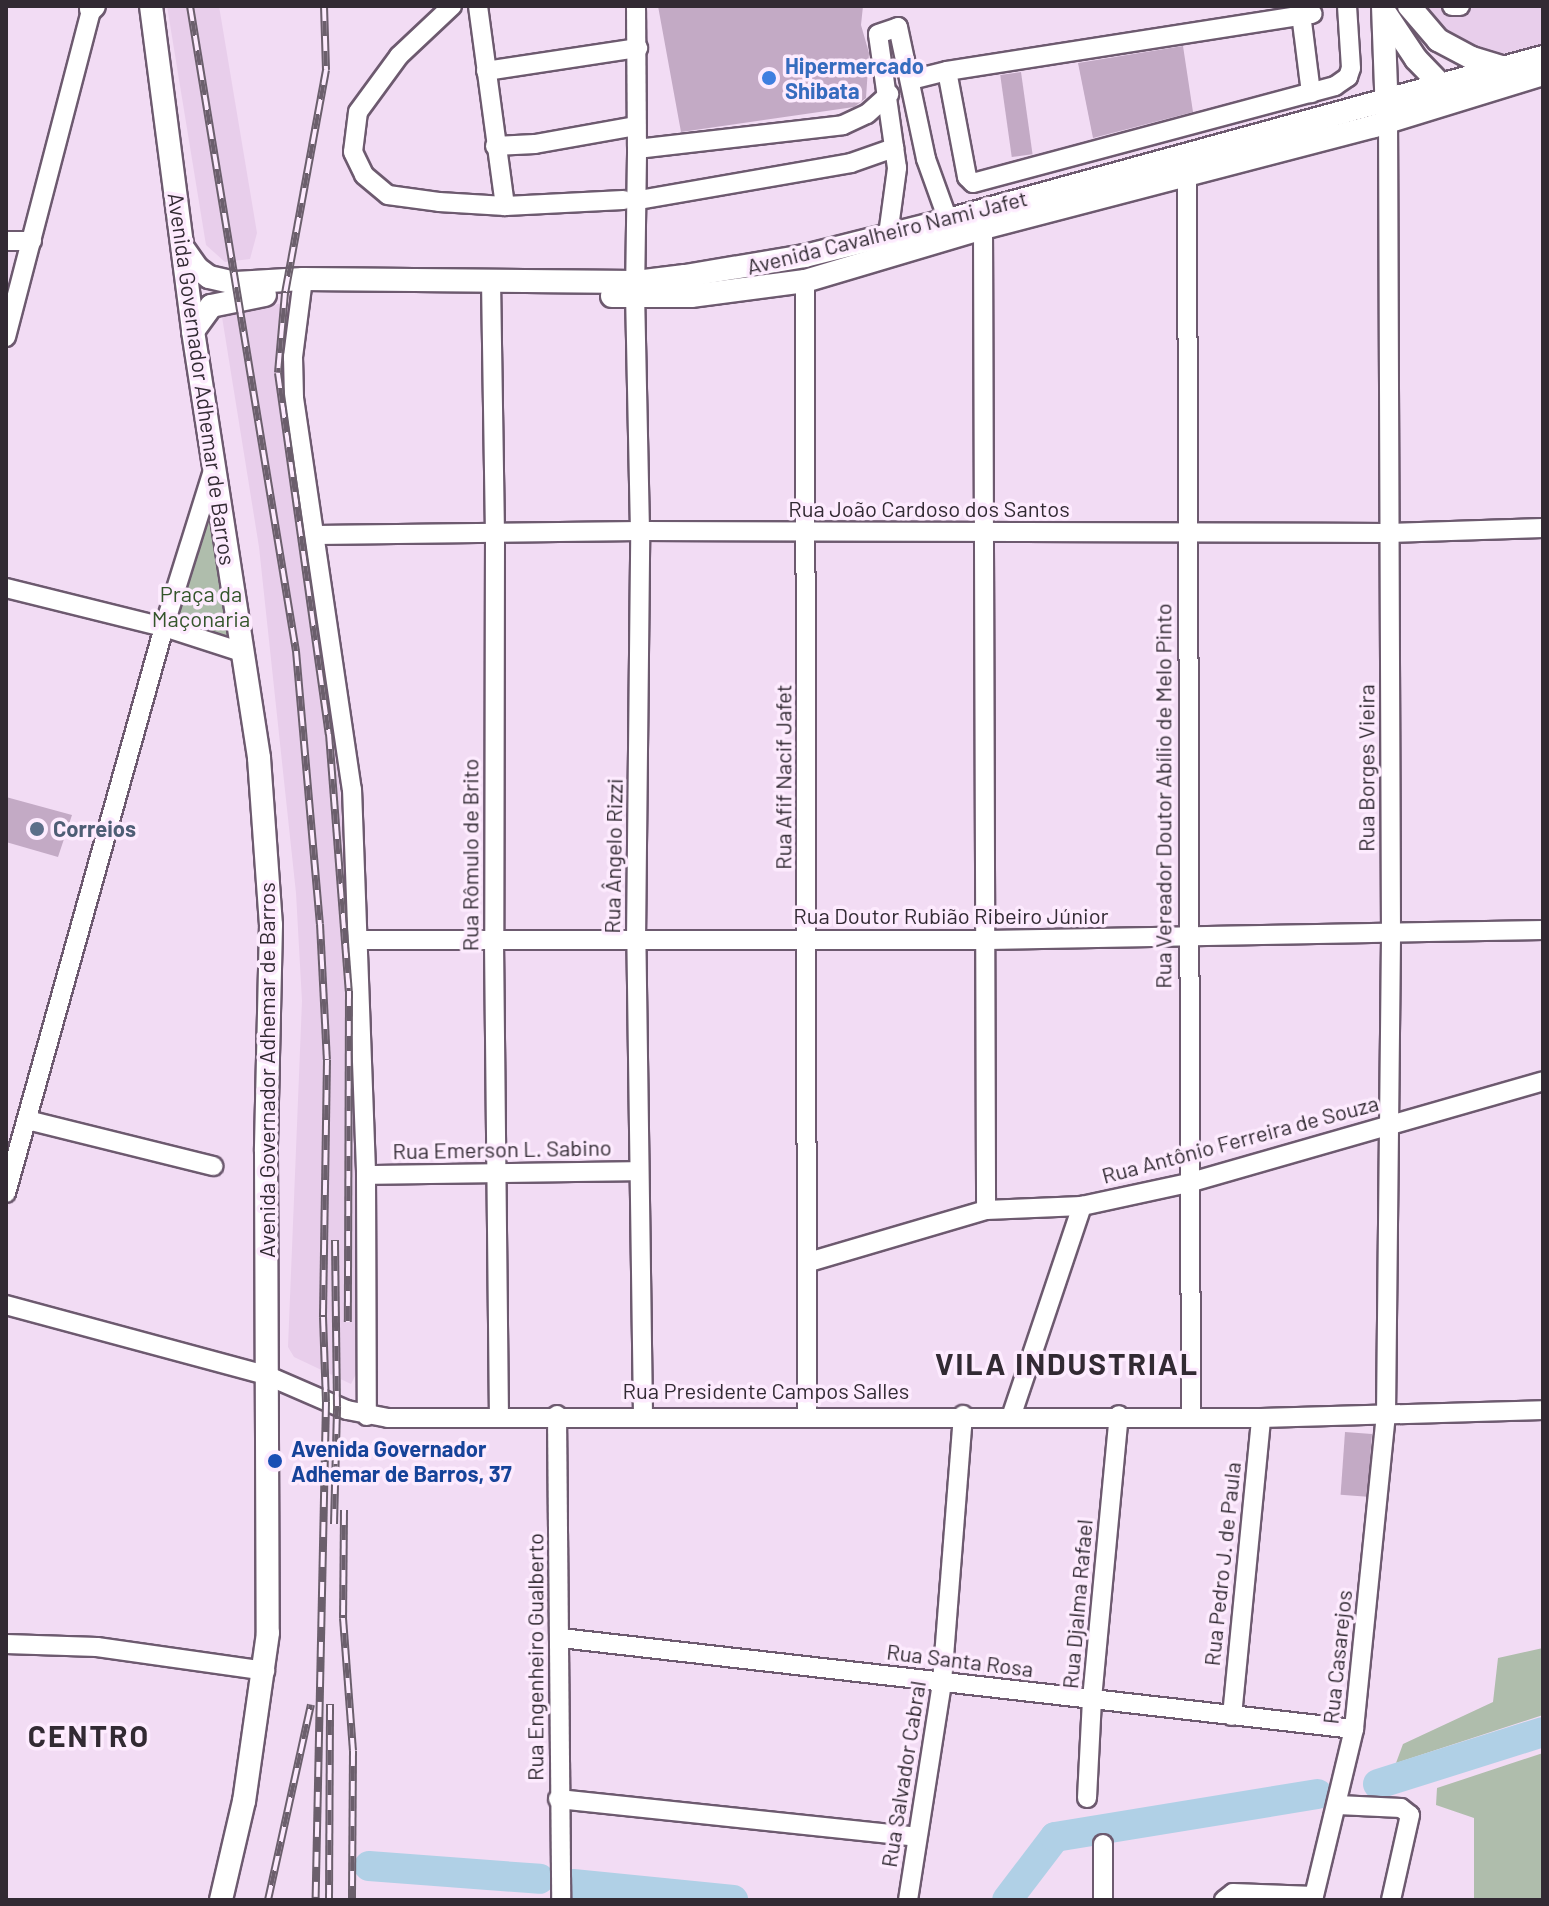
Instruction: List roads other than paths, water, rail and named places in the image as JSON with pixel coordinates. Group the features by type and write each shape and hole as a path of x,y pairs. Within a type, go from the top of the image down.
{"main road":[{"name":"Avenida Governador Adhemar de Barros","path":"151,6 193,331 208,410 214,468 259,758 271,925 266,1151 269,1607 265,1671 234,1853"},
{"path":"1409,6 1438,40 1472,58 1502,68"},
{"path":"1384,10 1438,84 1460,100"},
{"path":"1384,10 1387,111"},
{"name":"Avenida Cavalheiro Nami Jafet","path":"636,289 948,220 980,220 1187,176 1387,111 1438,84 1543,57"},
{"name":"Avenida Cavalheiro Nami Jafet","path":"181,245 197,268 221,282 302,286 636,289 691,296 805,281 980,220 1387,111 1460,100 1543,74"},
{"name":"Avenida Cavalheiro Nami Jafet","path":"193,331 203,313 221,301 302,286"},
{"path":"221,1900 234,1853"}],"street":[{"path":"452,6 399,56 358,112 353,152 364,175 388,195 505,206 632,200 851,163 894,148"},
{"path":"478,6 505,206"},
{"name":"Rua Ângelo Rizzi","path":"636,6 637,149 632,200 640,531 636,941 643,1415"},
{"path":"911,80 947,71 1349,6 1351,68 1342,82 1311,93 973,183 967,177 947,71"},
{"path":"1452,6 1460,6"},
{"path":"6,337 93,7"},
{"path":"1309,12 1311,93"},
{"path":"888,235 896,178 889,94 879,33 901,28 926,159 948,220"},
{"path":"486,71 638,48"},
{"path":"637,149 843,125 867,114 889,94"},
{"name":"Rua Borges Vieira","path":"1386,1415 1391,933 1387,111"},
{"path":"495,146 535,144 636,126"},
{"name":"Rua Vereador Doutor Abílio de Melo Pinto","path":"1187,176 1187,937 1191,1417"},
{"path":"980,220 985,532 986,1210"},
{"path":"6,241 32,241"},
{"name":"Rua Afif Nacif Jafet","path":"805,281 807,1416"},
{"path":"302,286 293,357 294,398 352,789 366,1175 367,1416"},
{"name":"Rua Rômulo de Brito","path":"490,288 495,534 494,942 499,1416"},
{"path":"6,1193 164,627 214,468"},
{"name":"Rua João Cardoso dos Santos","path":"316,535 640,531 806,534 1389,533 1543,528"},
{"path":"6,588 164,627 242,652"},
{"name":"Rua Doutor Rubião Ribeiro Júnior","path":"359,940 987,940 1543,930"},
{"name":"Rua Antônio Ferreira de Souza","path":"809,1262 986,1210 1082,1206 1188,1183 1543,1081"},
{"path":"27,1120 213,1166"},
{"name":"Rua Emerson L. Sabino","path":"366,1175 639,1171"},
{"path":"1011,1417 1082,1206"},
{"name":"Rua Presidente Campos Salles","path":"6,1305 266,1375 326,1402 367,1416 1119,1415 1261,1418 1543,1410"},
{"name":"Rua Engenheiro Gualberto","path":"557,1415 561,1900"},
{"name":"Rua Salvador Cabral","path":"909,1897 942,1682 963,1415"},
{"name":"Rua Djalma Rafael","path":"1087,1798 1092,1699 1119,1415"},
{"name":"Rua Casarejos","path":"1314,1898 1354,1729 1386,1415"},
{"name":"Rua Pedro J. de Paula","path":"1232,1716 1261,1418"},
{"name":"Rua Santa Rosa","path":"561,1638 1354,1729"},
{"path":"6,1644 97,1647 265,1671"},
{"path":"558,1799 917,1837"},
{"path":"1338,1805 1401,1808 1410,1815 1391,1900"},
{"path":"1103,1844 1103,1900"},
{"name":"Avenida Governador Adhemar de Barros","path":"233,1900 234,1853"},
{"path":"1228,1896 1314,1898"}],"waterway":[{"path":"1378,1784 1543,1732"},
{"path":"1007,1900 1055,1837 1318,1794"},
{"path":"369,1866 540,1879"},
{"path":"573,1884 733,1900"}],"railway":[{"path":"190,6 296,651 320,924 327,1060 323,1317 326,1402 316,1900"},
{"path":"324,6 326,70 285,293 278,373 329,734 349,991 348,1322"},
{"path":"334,1524 337,1406 335,1240"},
{"path":"344,1510 343,1618 353,1751 352,1900"},
{"path":"329,1900 330,1704"},
{"path":"268,1900 311,1705"}],"place":[{"name":"Hipermercado Shibata","path":"769,78"},
{"name":"Correios","path":"37,829"},
{"name":"Avenida Governador Adhemar de Barros, 37","path":"275,1461"}],"district":[{"name":"VILA INDUSTRIAL","path":"1067,1363"},
{"name":"CENTRO","path":"89,1735"}],"park label":[{"name":"Praça da Maçonaria","path":"201,606"}]}
